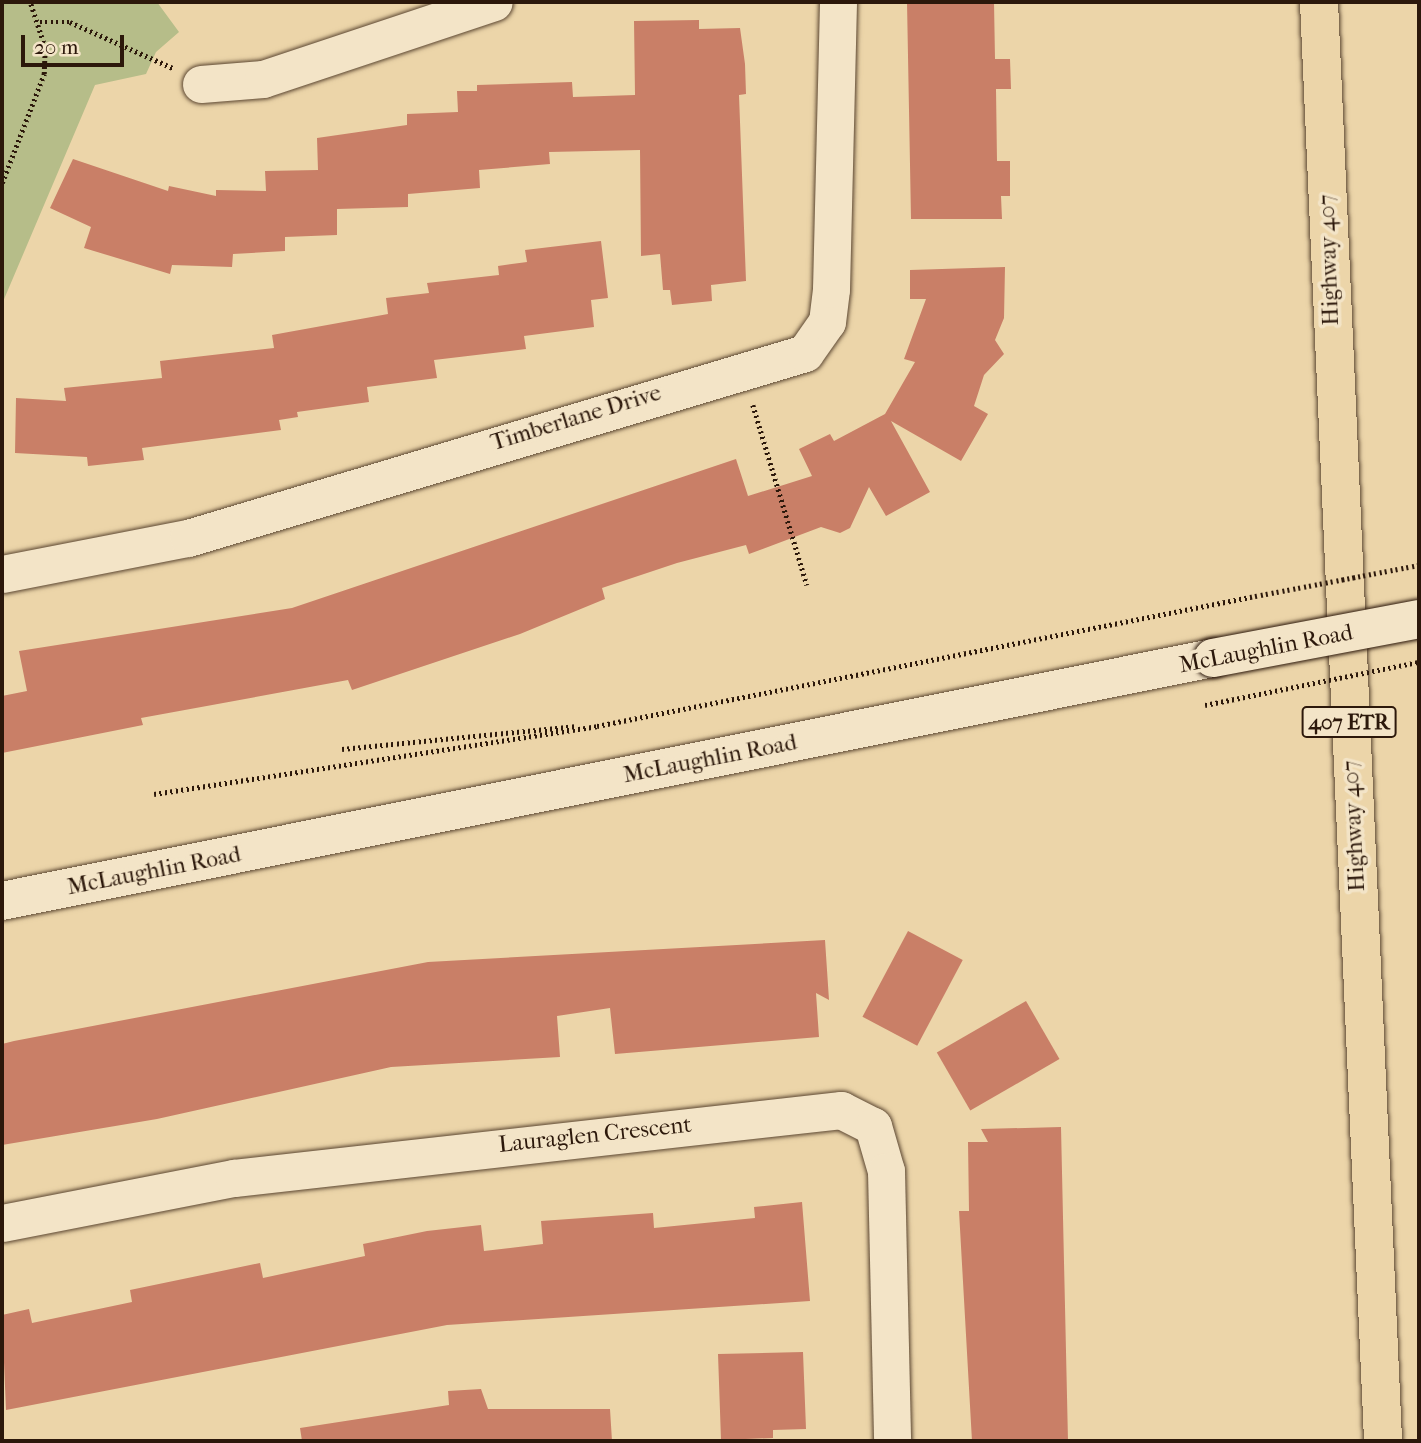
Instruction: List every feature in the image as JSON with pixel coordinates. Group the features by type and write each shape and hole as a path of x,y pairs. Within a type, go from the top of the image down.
{"highway":[{"name":"Highway 407","path":"1319,2 1384,1441"}],"street":[{"path":"201,84 263,79 494,2"},
{"name":"Timberlane Drive","path":"2,574 188,538 741,368 805,353 827,322 838,2"},
{"name":"McLaughlin Road","path":"2,901 1419,619"},
{"name":"Lauraglen Crescent","path":"2,1223 234,1178 841,1110 873,1126 886,1171 892,1441"}],"path":[{"path":"2,183 44,74 40,22 30,2"},
{"path":"40,22 70,22 201,84"},
{"path":"741,368 807,585"},
{"path":"154,794 597,726 1419,565"},
{"path":"1205,705 1419,662"},
{"path":"342,749 503,729 597,726"}],"green space":[{"path":"2,2 157,2 179,32 156,52 146,74 95,85 2,304"}],"building":[{"path":"907,2 994,2 995,59 1010,59 1011,89 996,89 997,161 1010,161 1010,196 1001,196 1002,219 911,219"},
{"path":"699,20 699,29 740,28 745,64 746,94 739,95 746,281 711,285 712,301 672,305 670,290 663,290 660,254 641,256 640,150 549,152 550,164 479,170 480,188 408,194 408,207 337,209 337,235 285,237 285,251 233,254 232,267 172,265 170,274 84,248 91,227 50,208 73,159 168,191 169,186 216,196 216,190 266,191 265,171 318,170 317,138 407,125 407,114 458,112 457,91 477,91 477,85 572,82 573,97 635,95 634,21"},
{"path":"601,241 608,298 591,300 594,327 524,336 526,349 434,360 437,378 367,387 369,402 297,412 298,417 279,420 281,430 142,448 144,460 88,466 87,457 15,453 16,398 66,401 64,388 162,378 160,361 274,348 272,335 388,314 386,298 429,293 427,283 499,275 498,266 527,262 525,250"},
{"path":"1005,267 1004,318 995,340 1004,354 984,375 974,406 988,414 961,461 891,421 930,492 886,516 869,487 850,528 840,533 821,527 749,554 746,545 677,563 602,588 605,599 520,634 352,690 348,680 141,718 143,725 2,753 2,696 27,691 19,651 292,608 736,459 748,496 812,476 799,449 830,434 834,441 885,414 915,362 904,359 926,299 910,299 910,270"},
{"path":"908,931 963,960 917,1046 862,1017"},
{"path":"825,940 829,1000 816,993 819,1037 615,1054 610,1008 557,1016 560,1057 391,1067 157,1119 2,1145 2,1044 14,1041 428,962"},
{"path":"1026,1001 1060,1059 970,1111 937,1052"},
{"path":"1061,1127 1068,1441 972,1441 959,1211 969,1211 968,1142 988,1142 981,1129"},
{"path":"802,1202 810,1301 447,1325 6,1410 2,1315 29,1309 32,1323 132,1302 130,1290 260,1263 263,1278 365,1256 363,1244 427,1231 481,1225 484,1251 543,1244 541,1221 653,1213 654,1228 755,1218 754,1207"},
{"path":"803,1352 806,1429 773,1430 773,1438 721,1440 718,1354"},
{"path":"481,1389 488,1409 610,1409 612,1441 302,1441 300,1428 449,1405 448,1391"}]}
